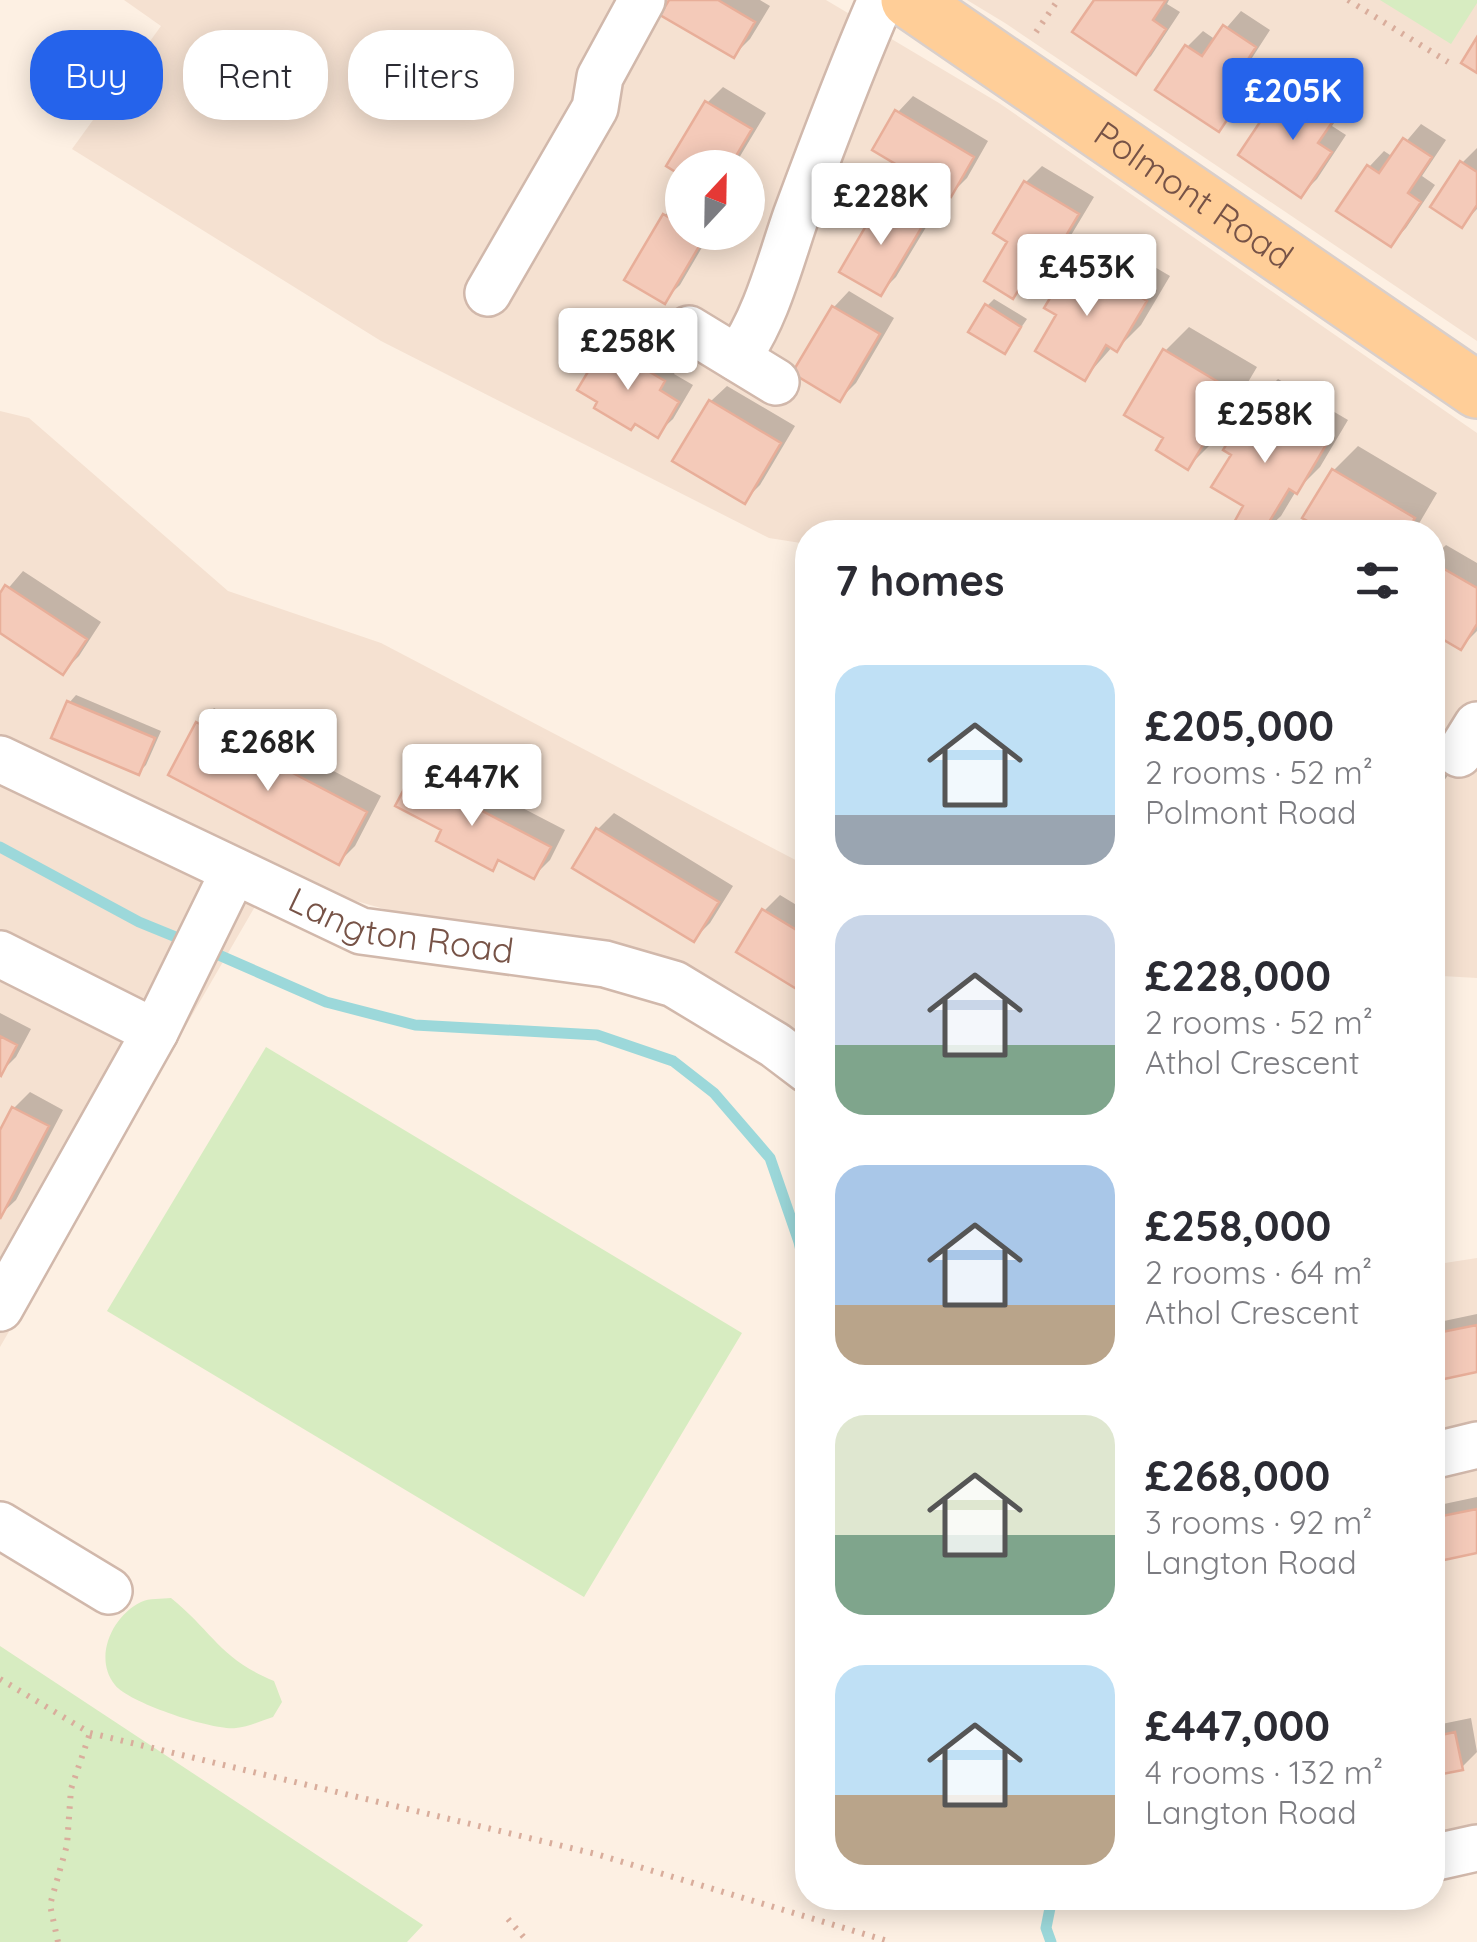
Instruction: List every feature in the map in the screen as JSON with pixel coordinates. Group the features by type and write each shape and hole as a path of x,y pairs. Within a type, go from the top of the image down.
{"main road":[{"name":"Polmont Road","path":"909,0 1477,390"}],"street":[{"path":"488,294 594,108 600,77 642,0"},
{"path":"737,358 747,345 842,87 881,0"},
{"path":"689,329 776,382"},
{"name":"Langton Road","path":"0,759 361,931 604,964 674,984 795,1060"},
{"path":"0,1308 155,1032 234,871"},
{"path":"0,954 155,1032"},
{"path":"1445,1453 1477,1445"},
{"path":"0,1525 109,1591"},
{"path":"1445,1855 1477,1848"}],"path":[{"path":"1348,0 1448,62"},
{"path":"0,1679 90,1733 596,1854 891,1942"},
{"path":"58,1942 50,1905 67,1845 72,1789 90,1733"},
{"path":"508,1919 528,1942"}],"shaded area":[{"path":"124,0 826,0 999,103 1477,433 1477,978 1445,976 1445,520 795,520 795,542 769,538 381,341 72,149 93,120 163,120 163,30"},
{"path":"967,0 1477,0 1477,341 1005,23"},
{"path":"0,411 29,418 228,591 381,643 795,860 795,1041 444,926 272,877 0,1347"},
{"path":"1477,1258 1477,1827 1445,1835 1445,1263"}],"green space":[{"path":"1380,0 1477,0 1477,3 1451,44"},
{"path":"266,1047 742,1333 584,1597 107,1311"},
{"path":"171,1598 241,1664 274,1681 282,1702 273,1717 236,1728 210,1725 137,1700 115,1685 106,1663 114,1627 141,1602"},
{"path":"0,1646 423,1925 407,1942 0,1942"}],"building":[{"path":"669,0 718,0 755,22 734,58 660,15"},
{"path":"1094,0 1166,0 1153,20 1166,29 1136,75 1072,32"},
{"path":"1223,25 1256,47 1236,78 1249,87 1219,132 1155,90 1185,45 1202,56"},
{"path":"1477,37 1477,73 1461,63"},
{"path":"1309,86 1342,108 1318,143 1332,152 1301,198 1238,155 1268,110 1284,122"},
{"path":"705,101 752,129 740,150 676,150"},
{"path":"895,110 974,157 951,197 872,150"},
{"path":"1403,138 1432,157 1408,193 1421,202 1391,247 1336,211 1367,165 1379,173"},
{"path":"1460,161 1477,172 1477,205 1462,228 1430,207"},
{"path":"1024,181 1079,214 1048,266 1037,260 1013,299 984,281 1007,242 993,233"},
{"path":"881,200 923,225 881,296 839,272"},
{"path":"663,214 665,250 697,250 665,304 624,280"},
{"path":"1074,258 1147,301 1117,352 1106,345 1085,381 1035,351 1056,315 1044,308"},
{"path":"985,304 1021,327 1005,354 968,332"},
{"path":"832,306 880,334 840,402 792,373"},
{"path":"604,345 665,381 660,390 679,402 658,438 635,424 631,430 594,408 597,402 577,390"},
{"path":"1163,349 1235,392 1188,470 1156,450 1163,438 1124,415"},
{"path":"709,400 781,443 745,504 672,461"},
{"path":"1252,401 1326,445 1297,494 1289,489 1270,520 1235,520 1243,506 1211,487 1231,455 1223,450"},
{"path":"1332,469 1415,518 1306,520 1302,518"},
{"path":"1445,570 1477,588 1477,624 1461,650 1445,641"},
{"path":"5,585 87,639 63,675 0,633 0,593"},
{"path":"67,701 155,738 139,775 51,738"},
{"path":"196,722 367,812 339,865 168,775"},
{"path":"412,774 551,847 534,879 498,860 493,871 436,841 441,830 395,806"},
{"path":"596,828 719,902 694,942 572,868"},
{"path":"762,909 795,929 795,988 736,952"},
{"path":"0,1036 17,1045 1,1076 0,1075"},
{"path":"12,1107 49,1126 0,1219 0,1130"},
{"path":"1477,1325 1477,1372 1445,1379 1445,1331"},
{"path":"1477,1509 1477,1553 1445,1560 1445,1515"},
{"path":"1455,1732 1463,1770 1445,1773 1445,1734"}],"waterway":[{"path":"0,847 139,922 188,942"},
{"path":"205,949 326,1002 415,1025 597,1035 673,1061 714,1093 770,1158 795,1230"},
{"path":"1050,1910 1046,1928 1051,1942"}]}
